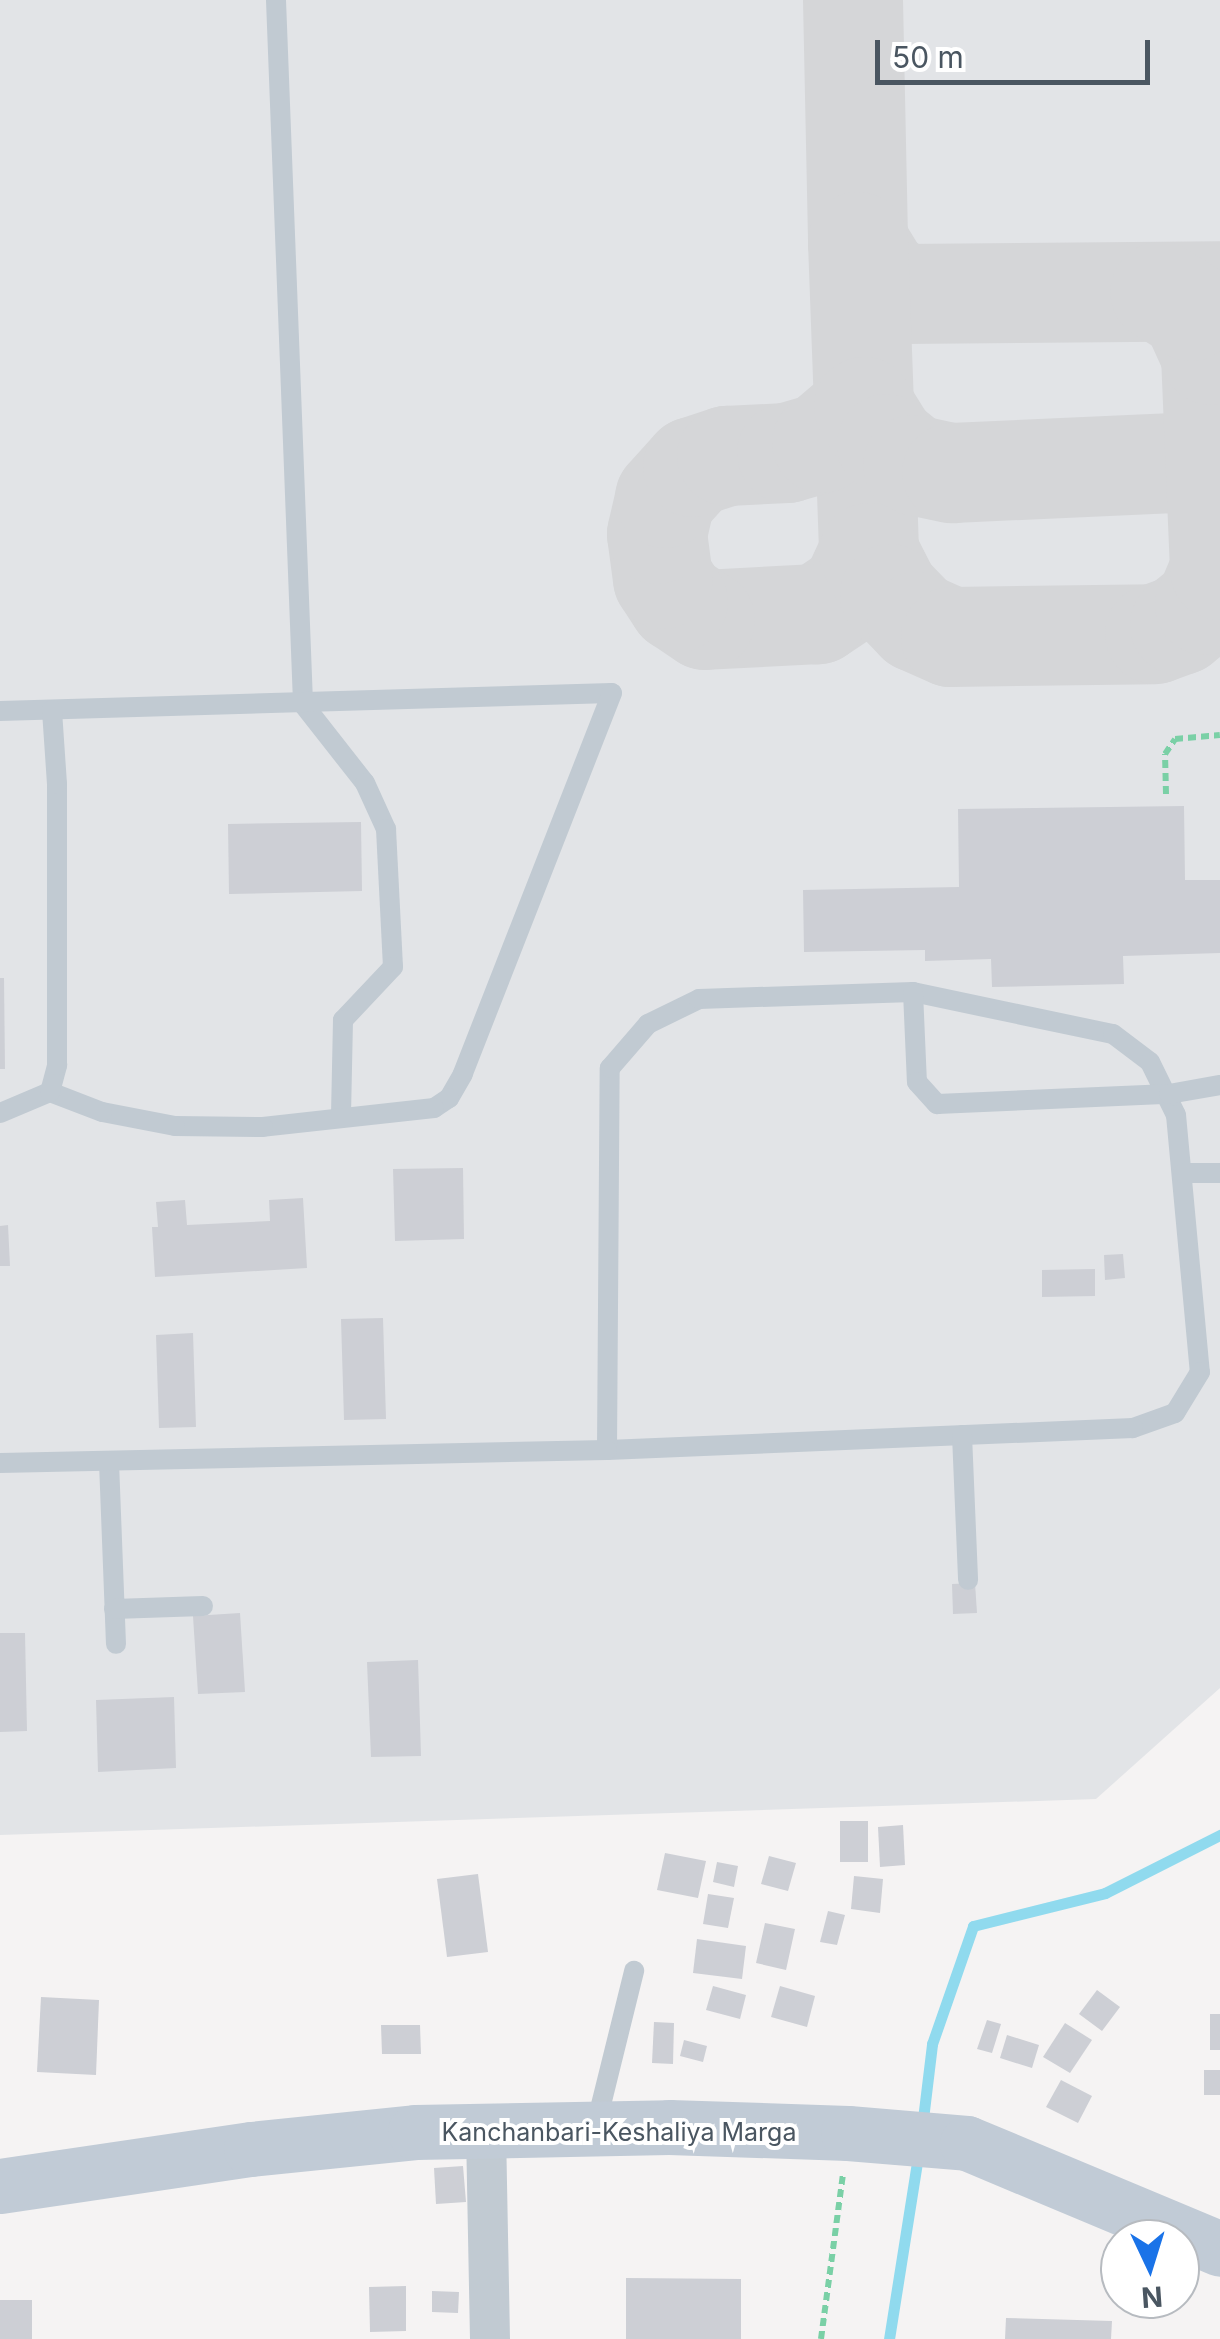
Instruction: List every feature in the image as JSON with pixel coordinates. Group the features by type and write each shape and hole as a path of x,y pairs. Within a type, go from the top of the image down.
{"street":[{"name":"Kanchanbari-Keshaliya Marga","path":"0,2186 251,2149 414,2132 596,2129 848,2133 967,2143 1220,2249"},
{"path":"486,2131 490,2339"}],"lane":[{"path":"276,0 303,704 365,783 386,829 393,967 343,1020 341,1118"},
{"path":"0,711 612,693 463,1074 449,1098 434,1108 263,1127 175,1126 102,1112 50,1092 0,1114"},
{"path":"50,1092 58,1065 52,710"},
{"path":"912,992 917,1082 938,1104 1169,1094 1220,1085"},
{"path":"0,1463 607,1450 1133,1428 1174,1414 1210,1371 1169,1094 1150,1062 1113,1034 912,992 698,999 648,1024 610,1068 607,1450"},
{"path":"1182,1173 1220,1173"},
{"path":"962,1435 968,1580"},
{"path":"109,1462 116,1644"},
{"path":"114,1610 203,1606"},
{"path":"596,2129 634,1971"}],"path":[{"path":"1166,794 1165,754 1175,738 1220,735"},
{"path":"821,2339 848,2133"}],"shaded area":[{"path":"0,0 1220,0 1220,1688 1096,1799 0,1835"}],"building":[{"path":"1184,806 1185,880 1220,880 1220,953 1123,956 1124,984 992,987 991,959 925,961 925,950 804,952 803,890 959,887 958,809"},
{"path":"361,822 362,891 229,894 228,824"},
{"path":"0,978 4,978 5,1069 0,1069"},
{"path":"463,1168 464,1239 395,1241 393,1169"},
{"path":"303,1198 307,1268 155,1277 152,1227 158,1227 156,1202 185,1200 187,1225 270,1221 269,1200"},
{"path":"8,1225 10,1266 0,1266 0,1226"},
{"path":"1123,1254 1125,1278 1105,1280 1104,1255"},
{"path":"1095,1269 1095,1296 1042,1297 1042,1270"},
{"path":"383,1318 386,1419 344,1420 341,1319"},
{"path":"193,1333 196,1427 159,1428 156,1335"},
{"path":"975,1583 977,1613 953,1614 952,1584"},
{"path":"240,1613 245,1692 198,1694 193,1616"},
{"path":"0,1633 25,1633 27,1731 0,1732"},
{"path":"418,1660 421,1756 371,1757 367,1662"},
{"path":"174,1697 176,1768 98,1772 96,1700"},
{"path":"840,1821 868,1821 868,1862 840,1862"},
{"path":"903,1825 905,1865 880,1867 878,1827"},
{"path":"665,1853 706,1861 698,1898 657,1890"},
{"path":"769,1856 796,1863 788,1891 761,1884"},
{"path":"717,1862 738,1866 734,1887 713,1882"},
{"path":"478,1874 488,1952 447,1957 437,1879"},
{"path":"854,1876 883,1879 880,1913 851,1909"},
{"path":"708,1894 734,1898 728,1928 703,1924"},
{"path":"828,1911 845,1915 837,1945 820,1942"},
{"path":"765,1923 795,1929 786,1970 756,1963"},
{"path":"697,1939 746,1946 742,1979 693,1973"},
{"path":"713,1986 746,1995 740,2019 706,2010"},
{"path":"780,1986 815,1996 807,2027 771,2017"},
{"path":"1097,1990 1120,2007 1102,2031 1079,2014"},
{"path":"41,1997 99,2000 96,2075 37,2072"},
{"path":"1210,2014 1220,2014 1220,2050 1210,2050"},
{"path":"987,2020 1001,2024 992,2053 977,2049"},
{"path":"654,2022 674,2023 673,2064 652,2063"},
{"path":"1065,2023 1092,2040 1070,2073 1043,2057"},
{"path":"381,2025 420,2025 421,2054 382,2054"},
{"path":"1007,2035 1039,2045 1032,2068 1000,2058"},
{"path":"684,2040 707,2046 703,2062 680,2056"},
{"path":"1204,2070 1220,2070 1220,2095 1204,2095"},
{"path":"1061,2080 1092,2096 1078,2123 1046,2107"},
{"path":"463,2166 466,2202 436,2204 434,2168"},
{"path":"626,2278 741,2279 741,2339 626,2339"},
{"path":"406,2286 406,2331 370,2332 369,2287"},
{"path":"432,2291 459,2292 458,2313 432,2312"},
{"path":"0,2300 32,2300 32,2339 0,2339"},
{"path":"1006,2318 1112,2321 1111,2339 1005,2339"}],"waterway":[{"path":"922,2127 932,2044 973,1926 1105,1893 1220,1835"},
{"path":"889,2339 918,2156"}],"taxiway":[{"path":"853,0 858,242 880,278 903,294 1220,291"},
{"path":"858,242 864,407 869,553 851,592 818,614 705,620 678,602 663,579 657,534 665,498 693,467 727,456 787,453 822,443 864,407"},
{"path":"869,553 890,594 917,622 951,637 1155,634 1180,625 1205,605 1220,570 1211,355 1191,311 1161,292"},
{"path":"864,407 887,444 913,465 952,473 1220,461"}]}
